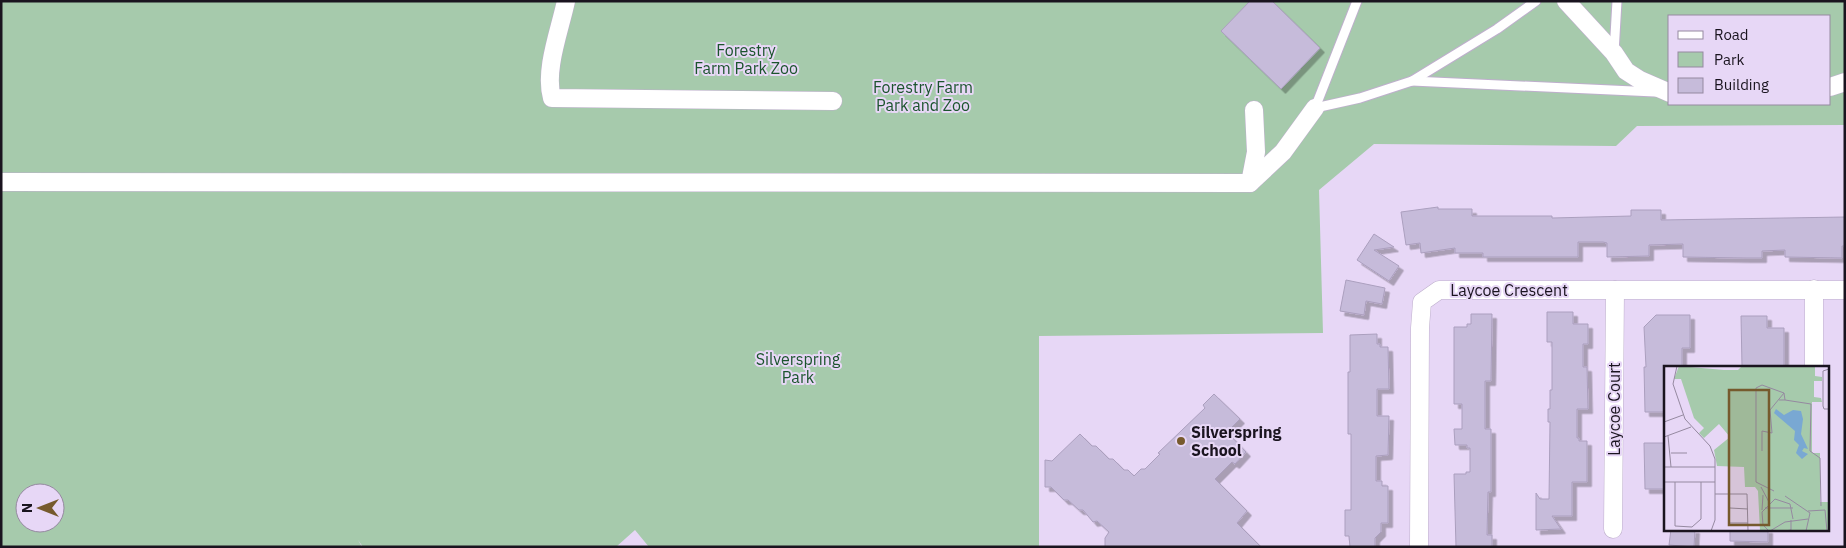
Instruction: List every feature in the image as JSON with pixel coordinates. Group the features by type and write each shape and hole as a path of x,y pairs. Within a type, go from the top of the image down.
{"street":[{"path":"566,1 550,70 549,88 552,98 833,102"},
{"path":"1566,1 1614,54 1626,71 1640,80 1668,92"},
{"path":"1831,87 1845,82"},
{"path":"1,182 1250,184 1283,152 1315,108"},
{"path":"1250,184 1256,152 1254,110"},
{"path":"1814,289 1814,366"},
{"name":"Laycoe Crescent","path":"1419,547 1420,328 1422,302 1439,290 1845,290"},
{"name":"Laycoe Court","path":"1614,529 1615,290"}],"lane":[{"path":"1315,108 1357,1"},
{"path":"1315,108 1360,98 1412,81 1497,29 1536,1"},
{"path":"1614,54 1617,1"},
{"path":"1412,81 1668,92"}],"green space":[{"path":"1,1 1845,1 1845,125 1637,126 1616,146 1374,144 1319,190 1323,333 1039,336 1039,547 649,547 635,530 616,547 363,547 358,540 362,547 1,547"}],"building":[{"path":"1250,1 1272,1 1320,48 1281,89 1221,31"},
{"path":"1438,207 1438,209 1472,209 1472,216 1552,216 1552,218 1631,216 1631,210 1661,210 1661,220 1845,217 1845,246 1842,246 1842,258 1785,257 1785,250 1762,251 1762,258 1746,258 1683,257 1683,244 1649,245 1649,256 1607,257 1607,243 1603,242 1578,242 1578,257 1483,257 1483,253 1455,253 1455,248 1421,253 1420,243 1406,245 1401,212"},
{"path":"1374,234 1394,247 1374,250 1399,266 1389,281 1357,260"},
{"path":"1346,280 1385,288 1382,304 1366,301 1364,315 1340,311"},
{"path":"1547,312 1573,312 1573,324 1588,324 1588,344 1583,344 1583,367 1587,367 1588,409 1577,409 1577,438 1579,438 1579,441 1587,441 1587,482 1572,482 1572,516 1552,516 1561,529 1536,530 1536,493 1540,499 1549,499 1550,422 1548,422 1548,409 1550,409 1550,390 1552,390 1552,342 1547,342"},
{"path":"1471,314 1492,314 1491,381 1485,381 1485,429 1491,429 1491,492 1488,492 1487,535 1492,535 1492,547 1456,547 1454,474 1470,472 1470,448 1467,448 1467,445 1455,445 1454,429 1462,429 1462,404 1454,404 1454,327 1467,327 1467,324 1471,324"},
{"path":"1656,315 1690,315 1690,348 1682,348 1682,366 1664,366 1664,412 1645,412 1644,367 1646,367 1644,327"},
{"path":"1741,316 1767,316 1767,328 1784,328 1784,366 1742,366"},
{"path":"1377,334 1377,344 1380,344 1380,347 1388,347 1389,389 1377,389 1377,416 1389,416 1388,455 1376,456 1376,481 1382,481 1382,486 1388,486 1388,523 1381,523 1381,532 1375,538 1375,547 1350,547 1349,536 1345,536 1345,510 1351,510 1351,434 1348,434 1350,335"},
{"path":"1214,394 1240,419 1227,432 1246,452 1235,464 1232,462 1215,479 1247,511 1237,523 1261,547 1105,547 1105,538 1109,532 1097,521 1093,522 1083,510 1079,510 1068,500 1064,500 1051,487 1045,487 1045,460 1052,461 1080,434 1092,446 1096,446 1109,459 1113,459 1124,470 1128,470 1134,476 1141,469 1145,469 1160,454 1158,453 1205,408 1203,405"},
{"path":"1644,443 1664,443 1664,489 1645,489"},
{"path":"1671,530 1695,530 1694,547 1669,545"},
{"path":"1730,530 1768,530 1768,542 1730,541"}],"place":[{"name":"Silverspring School","path":"1181,441"}],"park label":[{"name":"Forestry Farm Park Zoo","path":"746,59"},
{"name":"Forestry Farm Park and Zoo","path":"923,96"},
{"name":"Silverspring Park","path":"798,368"}]}
